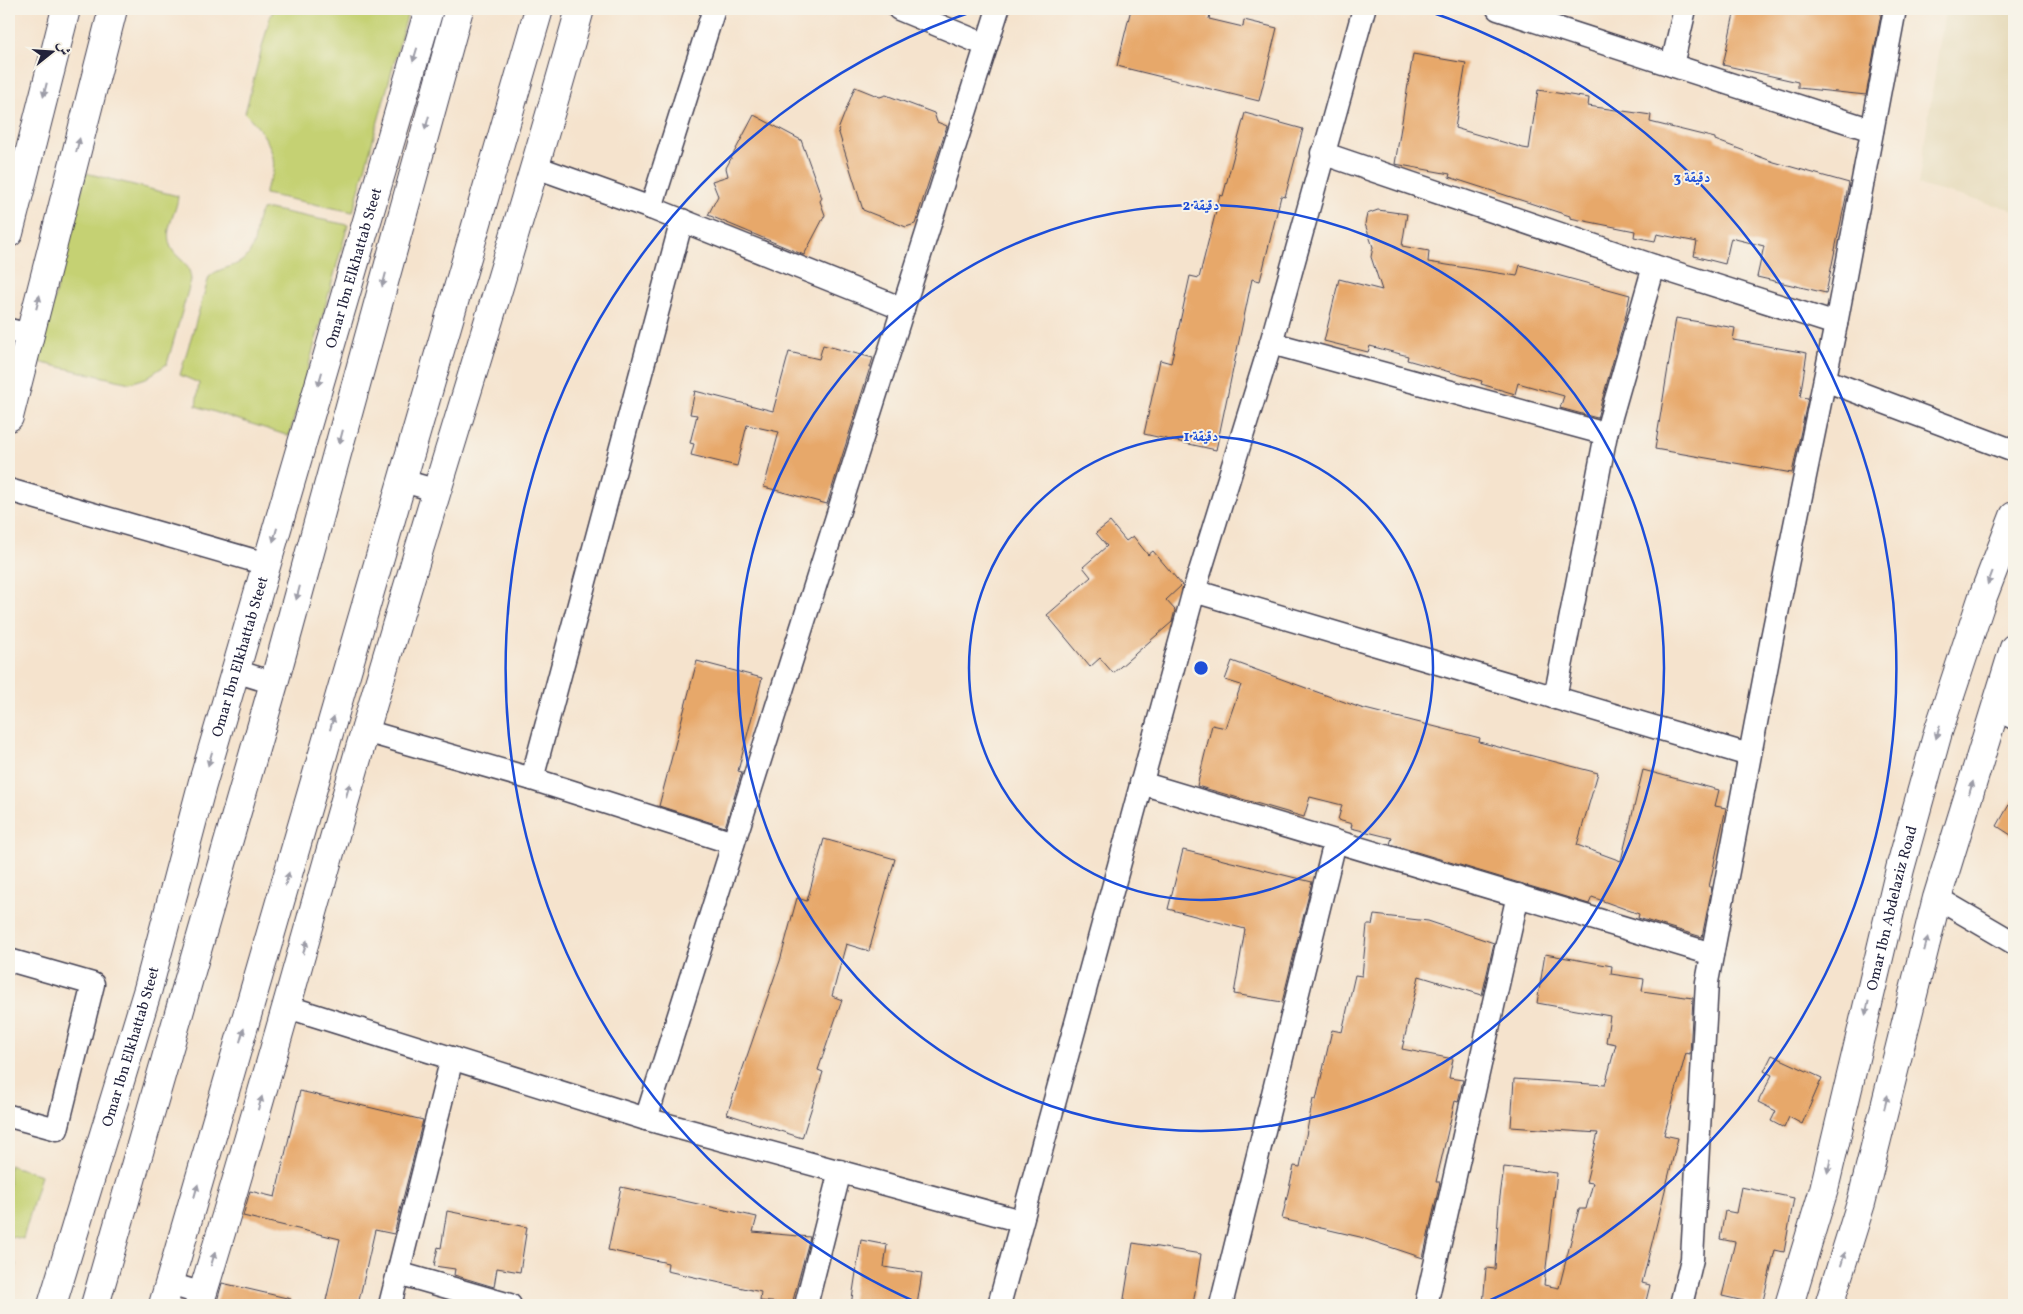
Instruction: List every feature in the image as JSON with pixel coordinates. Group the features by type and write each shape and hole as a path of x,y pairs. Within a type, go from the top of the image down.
{"main road":[{"path":"9,233 66,9"},
{"path":"9,417 19,332 113,9"},
{"name":"Omar Ibn Elkhattab Steet","path":"52,1305 148,989 202,785 429,9"},
{"path":"95,1305 274,682 459,9"},
{"path":"166,1295 539,9"},
{"path":"201,1300 288,1007 365,731 536,167 580,9"},
{"name":"Omar Ibn Abdelaziz Road","path":"1789,1305 1824,1189 1900,869 1938,732 1982,599 2014,516"},
{"path":"1829,1305 1861,1203 1937,898 2005,713 2014,648"}],"street":[{"path":"651,208 714,9"},
{"path":"899,9 986,45"},
{"path":"646,1118 998,9"},
{"path":"999,1305 1194,591 1271,343 1322,153 1364,9"},
{"path":"1499,9 1872,130"},
{"path":"1672,65 1685,9"},
{"path":"1681,1305 1692,1259 1707,982 1836,324 1895,9"},
{"path":"1322,153 1654,266 1836,324"},
{"path":"536,167 651,208 903,309"},
{"path":"532,779 682,220"},
{"path":"1555,698 1606,434 1654,266"},
{"path":"1271,343 1606,434"},
{"path":"1825,380 2014,451"},
{"path":"402,481 438,491"},
{"path":"9,490 266,564"},
{"path":"1194,591 1750,755"},
{"path":"235,671 274,682"},
{"path":"365,731 532,779 734,843"},
{"path":"1141,783 1712,954"},
{"path":"1221,1305 1335,842"},
{"path":"1426,1305 1518,895"},
{"path":"1937,898 2014,943"},
{"path":"9,960 93,984 57,1130 9,1116"},
{"path":"288,1007 646,1118 1021,1220"},
{"path":"390,1305 452,1058"},
{"path":"806,1305 840,1171"},
{"path":"398,1274 510,1305"},
{"path":"166,1295 201,1300"}],"shaded area":[{"path":"1945,9 2014,9 2014,210 1918,185"}],"green space":[{"path":"274,9 409,9 353,212 265,194 273,172 274,163 270,147 262,132 245,113 270,17"},
{"path":"86,173 178,196 169,232 170,245 188,268 191,280 167,364 146,378 130,383 38,362"},
{"path":"269,209 348,225 289,436 196,406 199,383 180,375 209,277 214,273 239,263 249,254 254,242 259,214 262,210"},
{"path":"9,1165 41,1175 23,1239 9,1236"},
{"path":"9,1262 16,1264 9,1289"}],"building":[{"path":"1131,9 1211,9 1209,19 1243,27 1244,20 1277,28 1259,101 1117,66"},
{"path":"1735,9 1882,9 1866,95 1798,88 1798,82 1723,65"},
{"path":"1413,54 1466,63 1455,128 1529,149 1538,90 1589,98 1588,106 1651,115 1650,122 1715,138 1715,140 1774,162 1849,183 1826,293 1757,277 1764,246 1731,238 1725,264 1694,256 1697,242 1657,234 1655,241 1634,237 1635,231 1570,218 1570,216 1449,177 1450,174 1395,164"},
{"path":"855,87 880,97 886,95 934,113 937,122 947,126 915,224 906,227 863,210 838,130"},
{"path":"1245,113 1303,129 1285,197 1281,196 1260,281 1252,279 1216,450 1144,434 1160,360 1171,363 1190,276 1199,278 1220,195 1223,196"},
{"path":"754,115 801,140 822,198 820,201 825,215 804,255 708,215 718,196 712,181 728,176 726,168"},
{"path":"1378,210 1407,214 1402,246 1429,251 1428,262 1517,276 1520,265 1630,295 1597,418 1560,408 1564,396 1518,383 1515,394 1481,384 1482,381 1407,360 1408,356 1370,346 1368,352 1324,341 1339,279 1382,290 1371,257 1373,247 1365,224 1367,214"},
{"path":"1676,318 1735,328 1733,340 1807,353 1800,397 1808,398 1792,473 1655,449"},
{"path":"823,345 873,358 827,504 764,487 779,432 747,425 737,466 691,455 694,444 690,443 697,415 690,414 695,391 773,411 789,352 819,359"},
{"path":"1110,522 1126,541 1133,536 1148,555 1153,551 1182,585 1166,600 1175,610 1172,622 1113,673 1100,658 1090,667 1047,615 1091,577 1083,567 1107,546 1096,533"},
{"path":"697,661 762,678 738,771 742,772 725,827 659,806"},
{"path":"1232,661 1361,708 1480,738 1479,742 1598,773 1577,845 1621,861 1643,770 1719,790 1715,806 1726,808 1709,887 1712,887 1702,937 1638,918 1639,914 1592,897 1589,904 1390,844 1392,838 1351,828 1352,824 1338,820 1342,805 1310,797 1304,817 1197,786 1212,725 1226,728 1241,685 1225,680"},
{"path":"2014,796 2014,837 1997,826"},
{"path":"824,839 895,859 869,951 846,944 832,996 842,1000 818,1070 823,1072 802,1138 727,1114 780,961 797,898 807,901"},
{"path":"1183,850 1312,882 1282,1002 1234,994 1245,929 1168,909"},
{"path":"1374,915 1428,921 1494,943 1482,995 1419,976 1402,1049 1453,1059 1449,1078 1463,1080 1458,1102 1455,1101 1436,1182 1440,1182 1423,1258 1360,1237 1282,1219 1294,1166 1300,1167 1313,1099 1316,1100 1332,1030 1342,1032 1355,975 1362,976 1367,925 1372,925"},
{"path":"1545,954 1612,966 1611,974 1644,979 1642,991 1693,998 1690,1054 1686,1053 1664,1135 1678,1138 1642,1283 1650,1285 1645,1305 1483,1305 1486,1268 1495,1269 1499,1204 1504,1167 1557,1173 1544,1285 1559,1288 1579,1209 1586,1209 1593,1183 1586,1182 1598,1133 1511,1127 1514,1079 1605,1085 1616,1044 1606,1042 1610,1016 1537,1003"},
{"path":"1772,1055 1822,1078 1802,1124 1789,1117 1784,1128 1771,1121 1776,1111 1758,1102 1772,1075 1764,1071"},
{"path":"300,1091 423,1120 394,1234 375,1230 358,1305 325,1305 340,1239 243,1216 250,1191 275,1197"},
{"path":"621,1187 757,1217 753,1232 810,1237 792,1304 760,1301 761,1292 667,1271 668,1263 608,1250"},
{"path":"1741,1187 1794,1198 1784,1252 1775,1250 1762,1305 1722,1296 1735,1242 1720,1239 1725,1211 1736,1213"},
{"path":"447,1211 527,1227 520,1272 497,1268 494,1287 454,1275 455,1269 434,1266 438,1247 441,1248"},
{"path":"861,1240 887,1245 884,1267 922,1273 917,1305 851,1305"},
{"path":"1133,1243 1201,1254 1193,1305 1123,1305"},
{"path":"222,1283 291,1299 291,1305 216,1305"}]}
